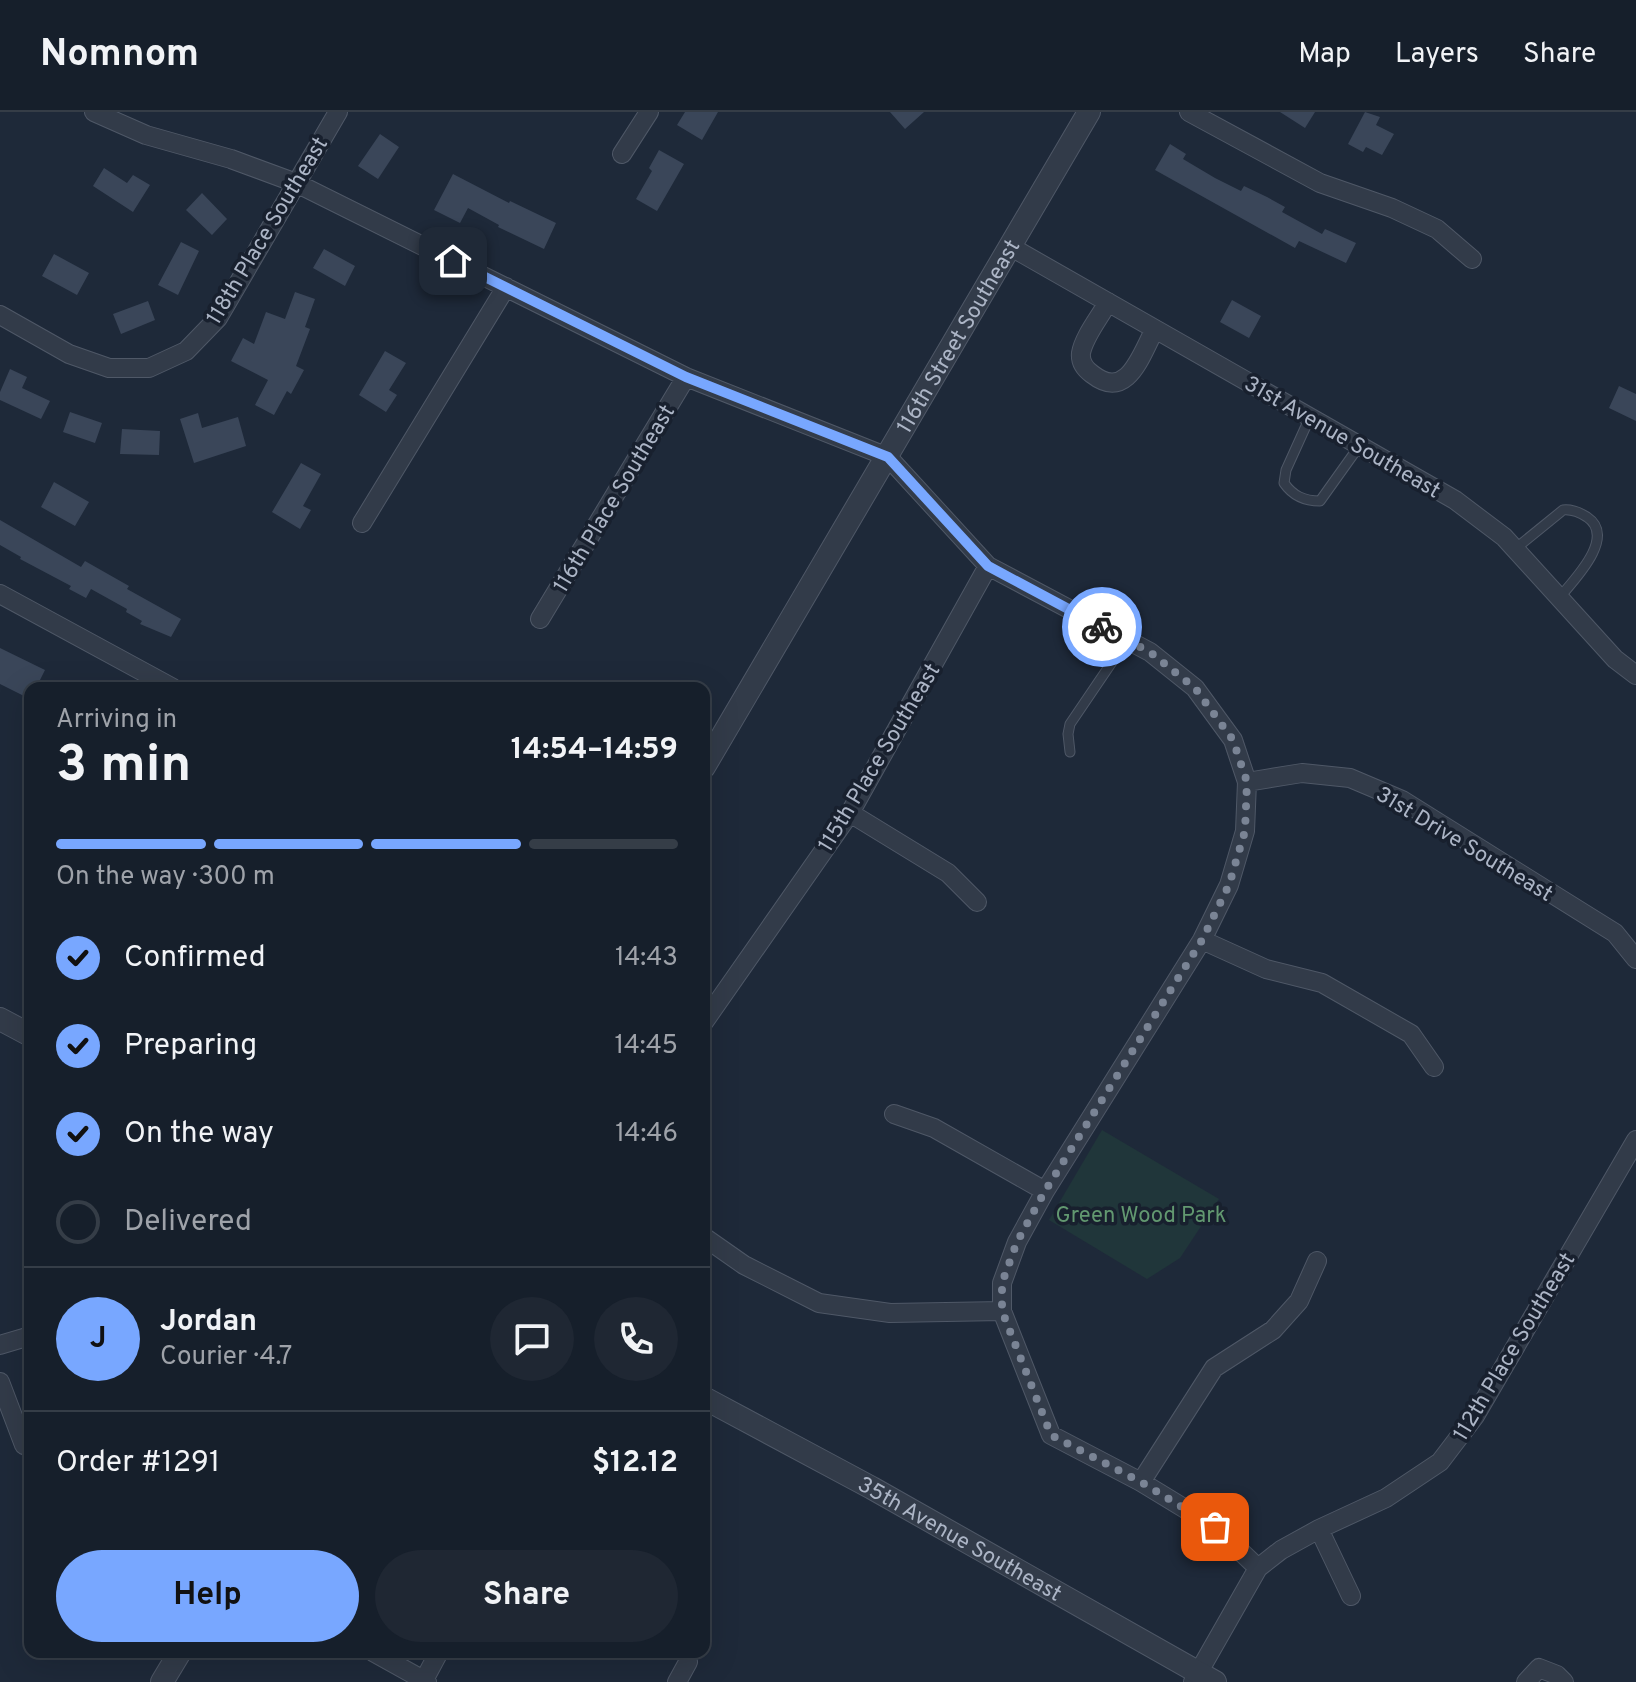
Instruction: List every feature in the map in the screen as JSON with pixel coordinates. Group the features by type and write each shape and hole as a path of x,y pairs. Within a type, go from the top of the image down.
{"street":[{"path":"94,112 146,135 231,159 296,183 686,377 888,457 988,566 1150,652 1195,688 1233,740 1247,782 1245,831 1229,885 1202,940 1045,1191 1017,1242 1002,1283 1002,1311 1051,1435 1141,1482 1215,1527 1258,1568"},
{"name":"118th Place Southeast","path":"0,315 83,359 109,368 149,368 186,351 218,318 338,112"},
{"path":"622,154 649,112"},
{"name":"116th Street Southeast","path":"710,757 1089,112"},
{"path":"1189,112 1320,183 1392,208 1437,229 1472,259"},
{"name":"31st Avenue Southeast","path":"1011,247 1455,500 1504,537 1615,659 1636,675"},
{"path":"362,523 506,287"},
{"path":"1108,302 1082,350 1083,365 1098,379 1113,384 1123,381 1155,329"},
{"name":"116th Place Southeast","path":"540,619 686,377"},
{"name":"115th Place Southeast","path":"710,1013 850,813 988,566"},
{"path":"0,594 162,682"},
{"name":"31st Drive Southeast","path":"1247,782 1302,773 1350,778 1402,800 1615,933 1636,959"},
{"path":"850,813 948,873 977,902"},
{"path":"1202,940 1266,969 1322,983 1411,1034 1434,1067"},
{"path":"0,1019 24,1032"},
{"path":"894,1114 934,1128 1045,1191"},
{"name":"112th Place Southeast","path":"1202,1679 1258,1568 1281,1550 1386,1498 1440,1462 1475,1416 1636,1140"},
{"path":"710,1241 744,1265 819,1303 890,1313 1002,1311"},
{"path":"1141,1482 1214,1368 1273,1330 1299,1301 1317,1261"},
{"path":"0,1345 24,1338"},
{"path":"0,1382 24,1445"},
{"name":"35th Avenue Southeast","path":"710,1401 872,1488 1202,1679"},
{"path":"1319,1529 1351,1596"},
{"path":"162,1682 176,1658"},
{"path":"384,1658 426,1681 436,1658"},
{"path":"677,1682 688,1662"},
{"path":"1526,1682 1539,1668 1557,1675 1564,1682"}],"lane":[{"path":"1310,417 1286,470 1284,483 1290,492 1301,499 1320,501 1360,445"},
{"path":"1515,549 1563,510 1579,512 1594,523 1598,530 1597,544 1559,598"},
{"path":"1070,752 1070,724 1127,640"}],"green space":[{"name":"Green Wood Park","path":"1102,1130 1219,1199 1180,1258 1147,1279 1049,1220"}],"building":[{"path":"685,112 718,112 702,140 677,125"},
{"path":"890,112 924,112 905,129"},
{"path":"1280,112 1315,112 1305,128"},
{"path":"1365,112 1380,117 1376,125 1394,134 1382,155 1366,147 1363,152 1348,144"},
{"path":"380,134 399,147 378,179 358,166"},
{"path":"1170,144 1186,154 1183,159 1215,178 1241,191 1244,186 1267,197 1285,207 1282,212 1322,234 1325,229 1356,243 1346,263 1299,241 1295,248 1155,170"},
{"path":"659,150 684,164 657,211 636,199 652,171 649,168"},
{"path":"104,168 127,183 133,175 150,185 133,212 93,186"},
{"path":"453,174 556,223 544,249 498,227 468,208 460,223 434,210"},
{"path":"202,193 227,219 212,235 186,210"},
{"path":"181,242 199,251 178,295 158,285"},
{"path":"324,249 355,266 345,286 313,268"},
{"path":"54,254 89,273 77,295 42,276"},
{"path":"295,292 315,299 305,327 310,329 296,366 304,370 291,394 287,391 274,415 255,405 268,380 231,361 243,338 254,344 266,312 285,319"},
{"path":"1232,300 1261,316 1249,338 1220,322"},
{"path":"148,301 155,320 121,334 113,314"},
{"path":"385,351 406,363 389,390 397,395 386,412 359,395"},
{"path":"10,369 27,377 22,388 50,401 41,419 0,400 0,392"},
{"path":"1619,386 1636,394 1636,421 1609,408"},
{"path":"70,412 102,423 95,443 63,432"},
{"path":"198,413 202,428 238,417 246,446 194,463 180,419"},
{"path":"122,429 160,431 159,455 120,454"},
{"path":"301,463 321,474 303,506 311,510 300,529 272,512"},
{"path":"54,482 89,502 75,526 41,507"},
{"path":"0,520 81,567 85,561 181,619 171,637 140,624 142,621 126,612 127,609 91,589 86,598 69,589 71,586 20,559 0,545"},
{"path":"0,648 45,670 39,682 24,682 24,696 0,684"}],"way so far":[{"path":"1102,627 1150,652 1195,688 1233,740 1247,782 1245,831 1229,885 1202,940 1045,1191 1017,1242 1002,1283 1002,1311 1051,1435 1141,1482 1215,1527"}],"route":[{"path":"453,261 686,377 888,457 988,566 1102,627"}]}
